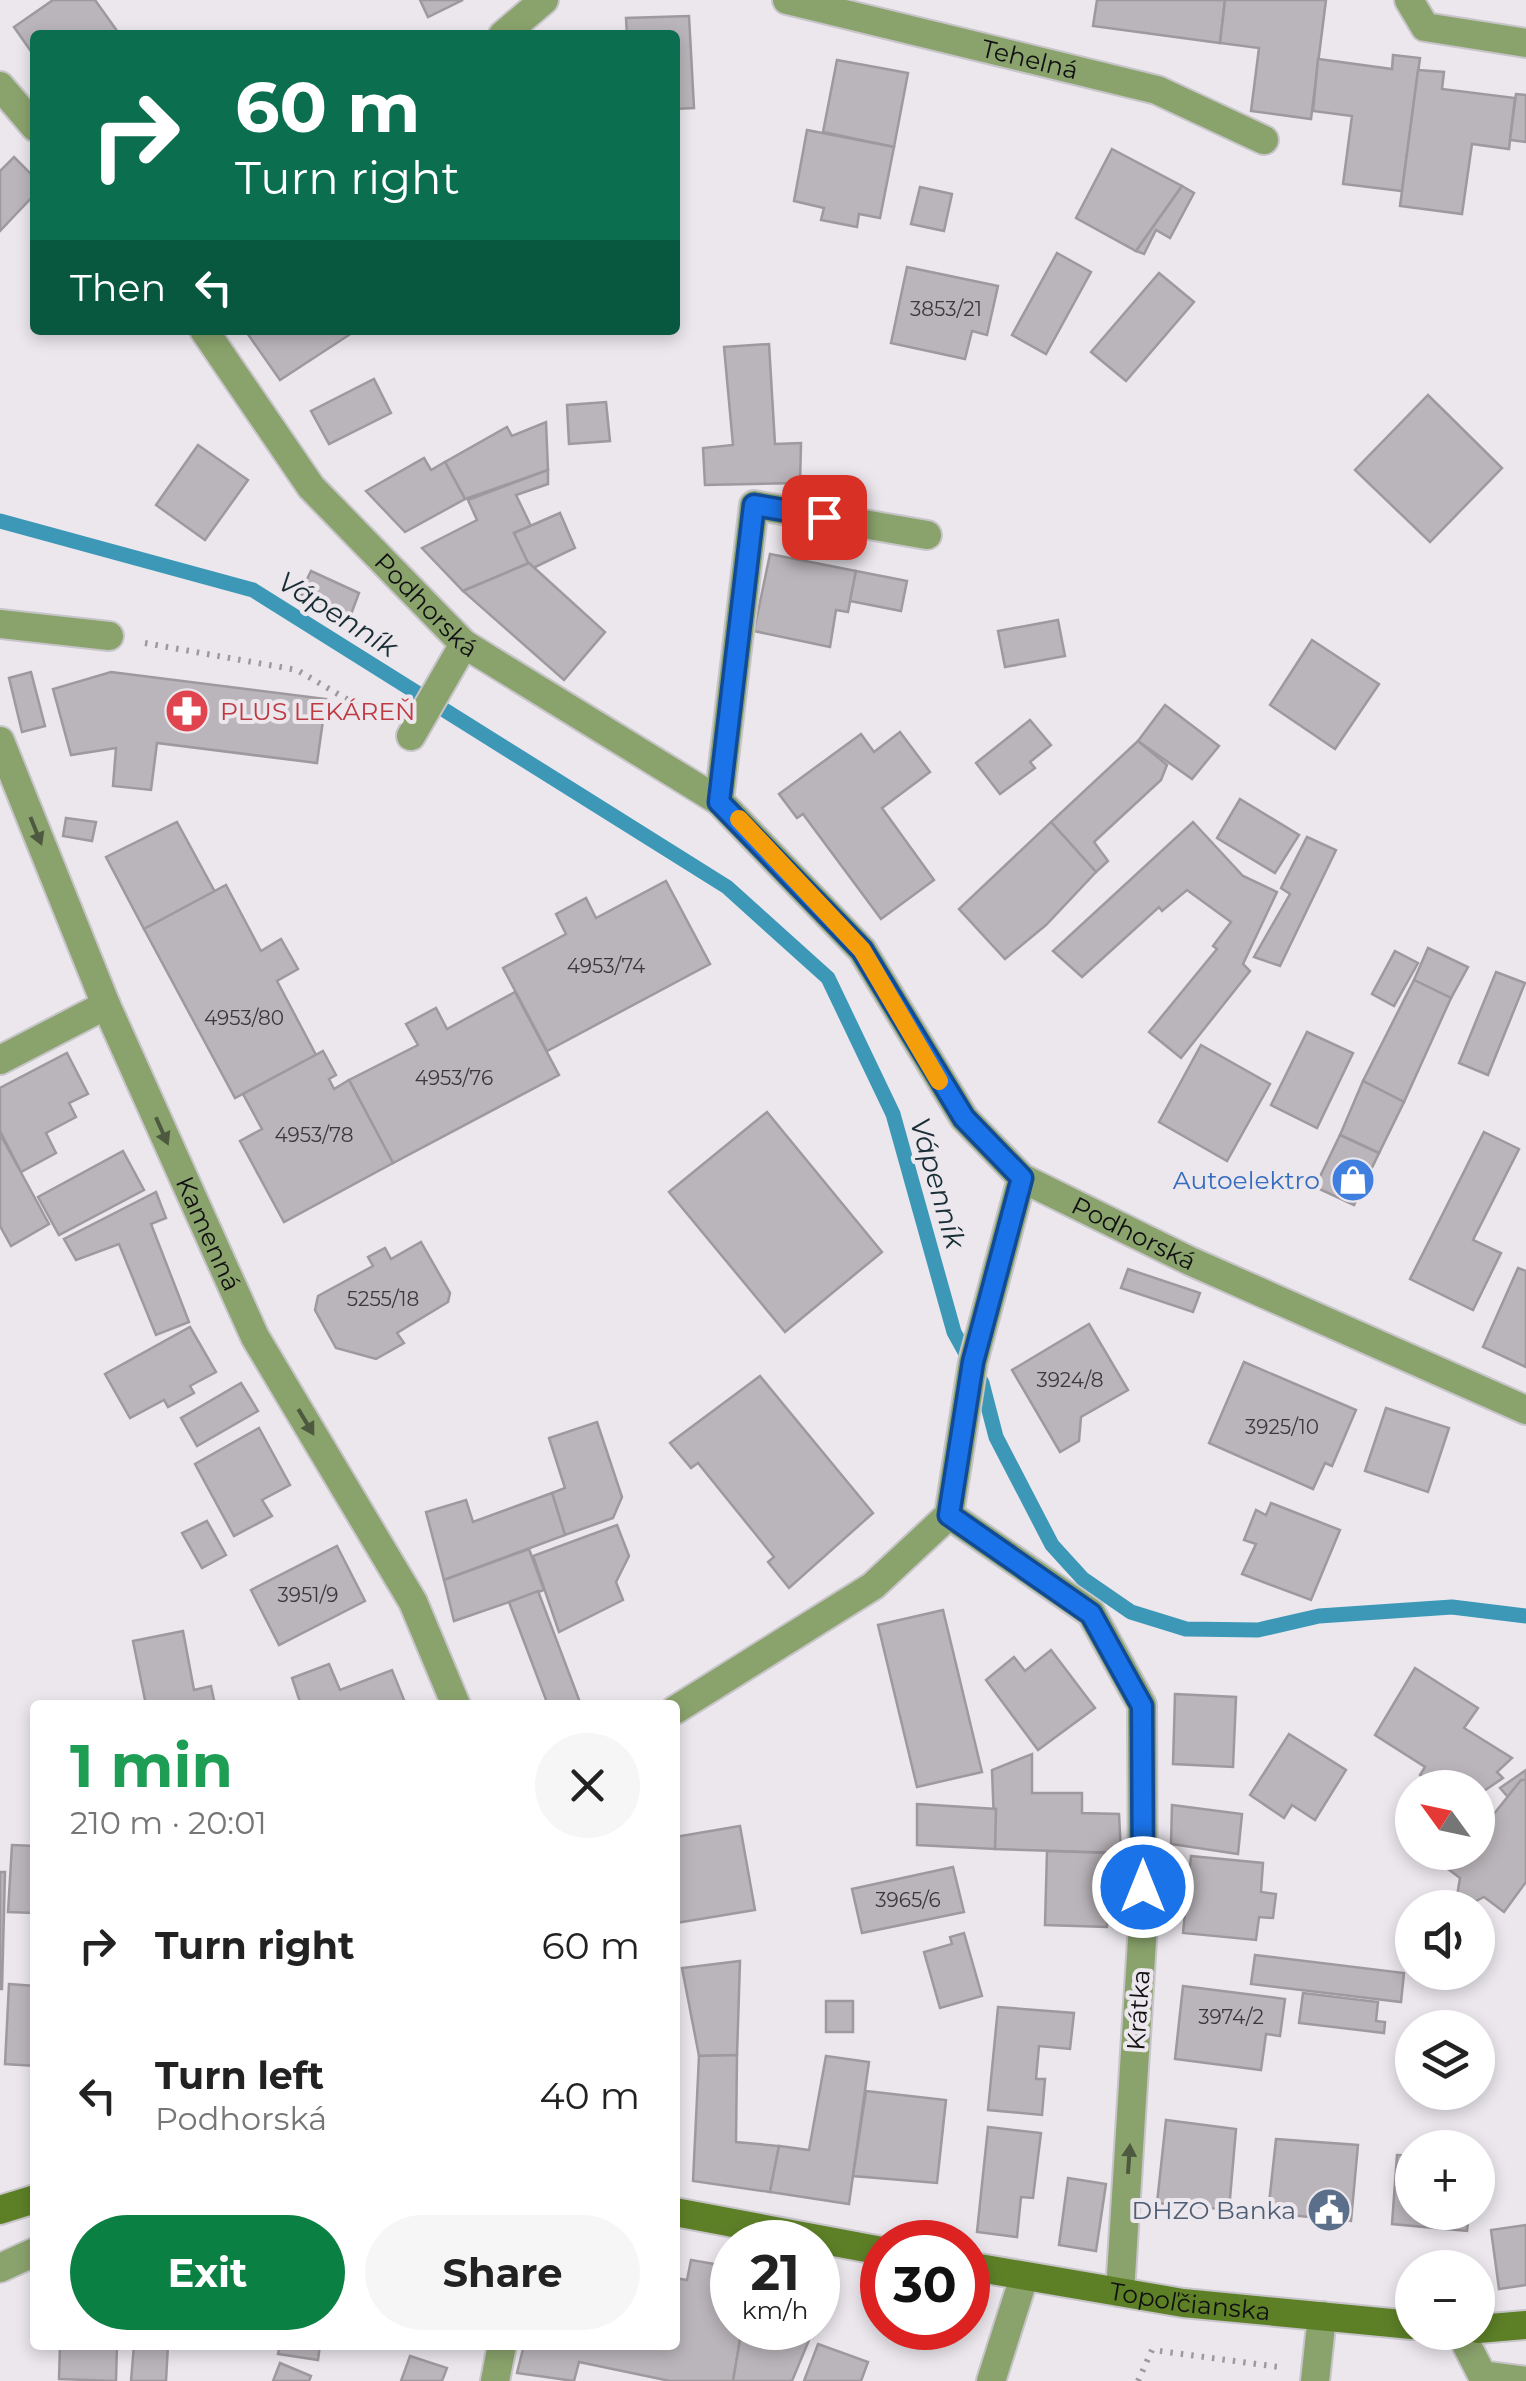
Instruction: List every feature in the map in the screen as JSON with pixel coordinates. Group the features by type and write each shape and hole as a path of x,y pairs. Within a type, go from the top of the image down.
{"main road":[{"path":"0,2210 30,2201"},
{"path":"680,2213 860,2247"},
{"name":"Topoľčianska","path":"990,2270 1184,2304 1395,2323"},
{"path":"1495,2328 1526,2325"}],"street":[{"path":"509,30 544,0"},
{"name":"Tehelná","path":"787,0 1156,90 1264,140"},
{"path":"1409,0 1426,27 1526,44"},
{"path":"0,86 30,120"},
{"name":"Podhorská","path":"207,335 311,487 464,644 719,802 862,950 964,1118 1022,1178 1190,1261 1526,1410"},
{"path":"719,802 754,505 927,536"},
{"path":"0,624 109,636"},
{"path":"411,736 464,644"},
{"name":"Kamenná","path":"0,741 106,1005 256,1337 414,1602 454,1700"},
{"path":"0,1060 106,1005"},
{"path":"680,1707 873,1586 949,1515 973,1362 1022,1178"},
{"name":"Krátka","path":"949,1515 1091,1614 1142,1706 1144,1924 1120,2292"},
{"path":"0,2268 30,2254"},
{"path":"991,2381 1024,2277"},
{"path":"1315,2381 1322,2316"},
{"path":"494,2381 501,2350"},
{"path":"1469,2350 1482,2375 1526,2381"}],"path":[{"path":"109,636 297,670 411,736"},
{"path":"1138,2381 1152,2350 1281,2367 1279,2381"}],"building":[{"path":"53,0 95,0 116,30 30,30 30,50 14,27"},
{"path":"420,0 463,0 428,17"},
{"path":"1097,0 1225,0 1220,43 1093,26"},
{"path":"1225,0 1326,0 1311,119 1251,111 1259,48 1220,43"},
{"path":"689,16 694,108 680,109 680,30 627,30 626,18"},
{"path":"1393,55 1420,58 1402,191 1343,184 1352,116 1313,111 1318,59 1392,69"},
{"path":"837,60 908,73 894,147 823,132"},
{"path":"1418,70 1444,72 1442,89 1515,98 1509,149 1472,144 1462,214 1400,206"},
{"path":"1516,94 1526,95 1526,142 1510,140"},
{"path":"807,130 894,147 880,218 859,214 857,227 821,220 824,208 794,201"},
{"path":"1112,149 1182,186 1136,251 1076,218"},
{"path":"14,157 30,173 30,199 0,231 0,171"},
{"path":"1182,186 1194,193 1170,238 1156,230 1144,254 1136,251"},
{"path":"920,187 952,194 944,231 911,224"},
{"path":"1057,253 1091,272 1046,354 1012,335"},
{"path":"907,267 998,286 987,335 972,331 965,359 891,343"},
{"path":"1159,273 1194,302 1126,381 1091,352"},
{"path":"248,335 349,335 280,380"},
{"path":"769,344 775,444 801,443 800,483 705,485 703,448 733,445 724,347"},
{"path":"374,379 391,413 329,444 311,411"},
{"path":"1428,395 1502,468 1430,542 1355,470"},
{"path":"606,402 610,441 569,444 567,405"},
{"path":"546,422 548,470 465,499 445,462 507,427 512,436"},
{"path":"198,445 248,480 205,540 156,505"},
{"path":"424,458 431,470 445,462 465,499 405,532 366,491"},
{"path":"548,470 548,484 516,495 531,526 514,533 529,563 463,591 422,548 477,520 468,500"},
{"path":"560,513 575,548 531,569 514,533"},
{"path":"770,554 856,571 848,612 836,610 830,647 754,631"},
{"path":"529,563 605,632 564,680 463,591"},
{"path":"311,571 359,593 350,617 300,594"},
{"path":"856,571 907,581 901,611 850,601"},
{"path":"1058,620 1065,656 1005,667 998,631"},
{"path":"1312,640 1379,684 1335,749 1270,705"},
{"path":"31,672 45,726 22,732 9,678"},
{"path":"111,672 326,699 317,763 157,743 151,790 113,786 116,748 71,755 53,689"},
{"path":"1165,705 1219,746 1192,779 1138,741"},
{"path":"1030,720 1051,745 1030,762 1035,768 1000,794 976,763"},
{"path":"900,732 930,772 882,808 934,880 881,919 803,814 797,818 779,794 861,734 874,752"},
{"path":"1138,741 1167,765 1161,780 1094,842 1108,861 1096,872 1051,822"},
{"path":"1240,799 1299,835 1275,873 1217,838"},
{"path":"66,818 96,822 92,841 63,836"},
{"path":"177,822 215,892 144,929 106,857"},
{"path":"1051,822 1096,872 1046,925 1005,959 959,909"},
{"path":"1193,822 1243,876 1277,892 1243,964 1250,971 1181,1058 1149,1032 1217,949 1213,946 1231,922 1187,890 1162,911 1159,907 1082,977 1053,951"},
{"path":"1307,837 1336,850 1280,966 1254,957 1290,894 1281,888"},
{"path":"666,881 710,964 547,1051 503,968 566,934 556,914 586,898 596,918"},
{"path":"226,885 261,951 281,939 298,969 277,981 316,1055 235,1098 144,929"},
{"path":"1428,948 1468,967 1451,998 1414,980"},
{"path":"1395,951 1418,963 1394,1006 1372,994"},
{"path":"1496,972 1525,983 1488,1075 1459,1063"},
{"path":"1414,980 1451,998 1404,1102 1363,1081"},
{"path":"515,992 559,1075 393,1163 349,1080 418,1045 406,1024 436,1008 447,1029"},
{"path":"1307,1032 1353,1053 1317,1128 1271,1105"},
{"path":"1201,1045 1270,1084 1227,1161 1159,1122"},
{"path":"323,1051 336,1075 329,1079 334,1089 349,1080 393,1163 284,1222 240,1141 262,1129 243,1094"},
{"path":"67,1053 88,1094 69,1103 76,1117 46,1133 56,1153 21,1172 0,1131 0,1088"},
{"path":"1363,1081 1404,1102 1379,1153 1340,1135"},
{"path":"767,1112 882,1252 785,1332 669,1192"},
{"path":"1484,1132 1519,1149 1473,1240 1501,1253 1473,1310 1410,1279"},
{"path":"0,1134 49,1224 11,1246 0,1226"},
{"path":"1340,1135 1379,1153 1354,1205 1315,1187"},
{"path":"123,1151 144,1190 59,1235 38,1197"},
{"path":"156,1192 166,1218 151,1224 189,1322 156,1335 119,1244 76,1260 64,1239"},
{"path":"421,1242 450,1293 448,1302 397,1333 404,1343 376,1359 336,1348 315,1310 318,1296 373,1266 368,1257 385,1248 391,1259"},
{"path":"1518,1268 1526,1271 1526,1367 1483,1347"},
{"path":"1128,1269 1200,1293 1193,1312 1121,1288"},
{"path":"1089,1324 1128,1390 1081,1417 1079,1441 1060,1452 1012,1370"},
{"path":"190,1327 216,1372 190,1386 194,1393 168,1407 164,1400 130,1418 105,1374"},
{"path":"1244,1362 1356,1410 1332,1466 1325,1463 1313,1489 1209,1443"},
{"path":"760,1376 873,1513 789,1588 768,1562 774,1557 698,1463 691,1468 670,1443"},
{"path":"241,1383 258,1411 197,1446 181,1418"},
{"path":"1386,1408 1449,1428 1428,1492 1365,1471"},
{"path":"597,1422 622,1497 613,1518 565,1535 552,1493 565,1488 549,1438"},
{"path":"259,1428 290,1485 262,1500 272,1516 234,1536 195,1464"},
{"path":"552,1493 565,1535 444,1580 426,1512 466,1500 473,1522"},
{"path":"1271,1503 1340,1530 1311,1600 1242,1574 1256,1544 1244,1540 1256,1510 1266,1515"},
{"path":"207,1521 226,1555 202,1568 182,1533"},
{"path":"617,1525 629,1556 616,1582 623,1600 559,1632 533,1556"},
{"path":"337,1546 365,1601 279,1645 251,1590"},
{"path":"529,1549 544,1590 454,1621 444,1580"},
{"path":"538,1591 579,1700 546,1700 509,1602"},
{"path":"943,1610 982,1772 917,1787 878,1625"},
{"path":"183,1631 194,1690 211,1686 214,1700 145,1700 133,1641"},
{"path":"1051,1650 1095,1708 1038,1750 986,1680 1014,1657 1025,1671"},
{"path":"329,1664 340,1690 392,1670 404,1700 299,1700 292,1678"},
{"path":"1415,1668 1478,1708 1464,1728 1512,1758 1497,1772 1503,1778 1495,1783 1495,1770 1423,1770 1425,1767 1375,1735"},
{"path":"1175,1694 1236,1697 1233,1767 1173,1764"},
{"path":"1289,1734 1346,1770 1315,1820 1292,1805 1284,1818 1250,1795"},
{"path":"1032,1754 1032,1793 1082,1793 1082,1813 1119,1814 1121,1853 995,1849 992,1770"},
{"path":"1526,1770 1526,1780 1508,1797 1500,1788"},
{"path":"1521,1780 1526,1780 1526,1882 1504,1912 1495,1905 1495,1890 1458,1890 1460,1878 1449,1870 1495,1870 1495,1813"},
{"path":"917,1804 996,1809 995,1849 917,1845"},
{"path":"1172,1805 1242,1814 1238,1854 1171,1844"},
{"path":"740,1826 755,1910 680,1922 680,1836"},
{"path":"12,1845 30,1846 30,1913 8,1912"},
{"path":"1047,1851 1109,1853 1107,1927 1045,1925"},
{"path":"1191,1856 1263,1863 1261,1892 1276,1894 1273,1918 1259,1917 1256,1940 1183,1933"},
{"path":"953,1867 964,1912 862,1933 852,1889"},
{"path":"0,1872 5,1872 2,1989 0,1989"},
{"path":"964,1933 982,1996 940,2008 924,1952 952,1944 950,1937"},
{"path":"1255,1955 1395,1972 1395,1990 1402,1990 1401,2002 1251,1984"},
{"path":"740,1961 737,2055 699,2056 682,1968"},
{"path":"9,1984 30,1986 30,2066 5,2064"},
{"path":"1183,1986 1285,1999 1280,2036 1266,2034 1261,2070 1175,2059"},
{"path":"1303,1993 1378,2002 1376,2021 1385,2022 1384,2033 1299,2023"},
{"path":"826,2001 853,2001 853,2032 826,2032"},
{"path":"998,2007 1074,2013 1070,2049 1039,2046 1036,2079 1045,2079 1042,2115 988,2110"},
{"path":"737,2055 736,2142 779,2146 770,2192 693,2181 699,2056"},
{"path":"826,2056 869,2062 849,2204 770,2192 779,2146 809,2150"},
{"path":"866,2091 946,2100 937,2183 853,2176"},
{"path":"1166,2120 1236,2129 1229,2210 1157,2203"},
{"path":"988,2127 1041,2133 1033,2198 1021,2197 1017,2237 990,2234 990,2220 978,2220"},
{"path":"1276,2139 1358,2145 1351,2221 1268,2213"},
{"path":"1068,2178 1106,2184 1096,2251 1059,2245"},
{"path":"1395,2183 1395,2224 1392,2224"},
{"path":"1526,2225 1526,2285 1499,2289 1491,2230"},
{"path":"691,2260 710,2263 710,2350 738,2350 733,2381 670,2381 579,2362 574,2381 517,2373 523,2350 680,2350 680,2279 687,2280"},
{"path":"60,2350 117,2350 116,2381 59,2379"},
{"path":"134,2350 168,2350 166,2381 131,2381"},
{"path":"279,2350 319,2350 318,2360 278,2354"},
{"path":"738,2350 805,2350 792,2381 733,2381"},
{"path":"816,2350 835,2350 868,2362 861,2381 804,2381"},
{"path":"410,2356 447,2368 442,2381 401,2381"},
{"path":"280,2363 311,2376 309,2381 273,2381"}],"waterway":[{"name":"Vápenník","path":"0,521 253,590 727,887 828,978 893,1114 954,1332 982,1383 996,1437 1052,1545 1083,1579 1131,1612 1186,1629 1258,1630 1319,1616 1452,1607 1526,1616"}],"slow traffic":[{"path":"739,819 862,950 939,1081"}],"place":[{"name":"PLUS LEKÁREŇ","path":"187,711"},
{"name":"Autoelektro","path":"1353,1180"},
{"name":"DHZO Banka","path":"1329,2210"}],"route":[{"path":"824,517 754,505 719,802 753,832 862,950 908,1032 964,1118 1022,1178 973,1362 949,1515 1091,1614 1142,1706 1143,1887"}]}
